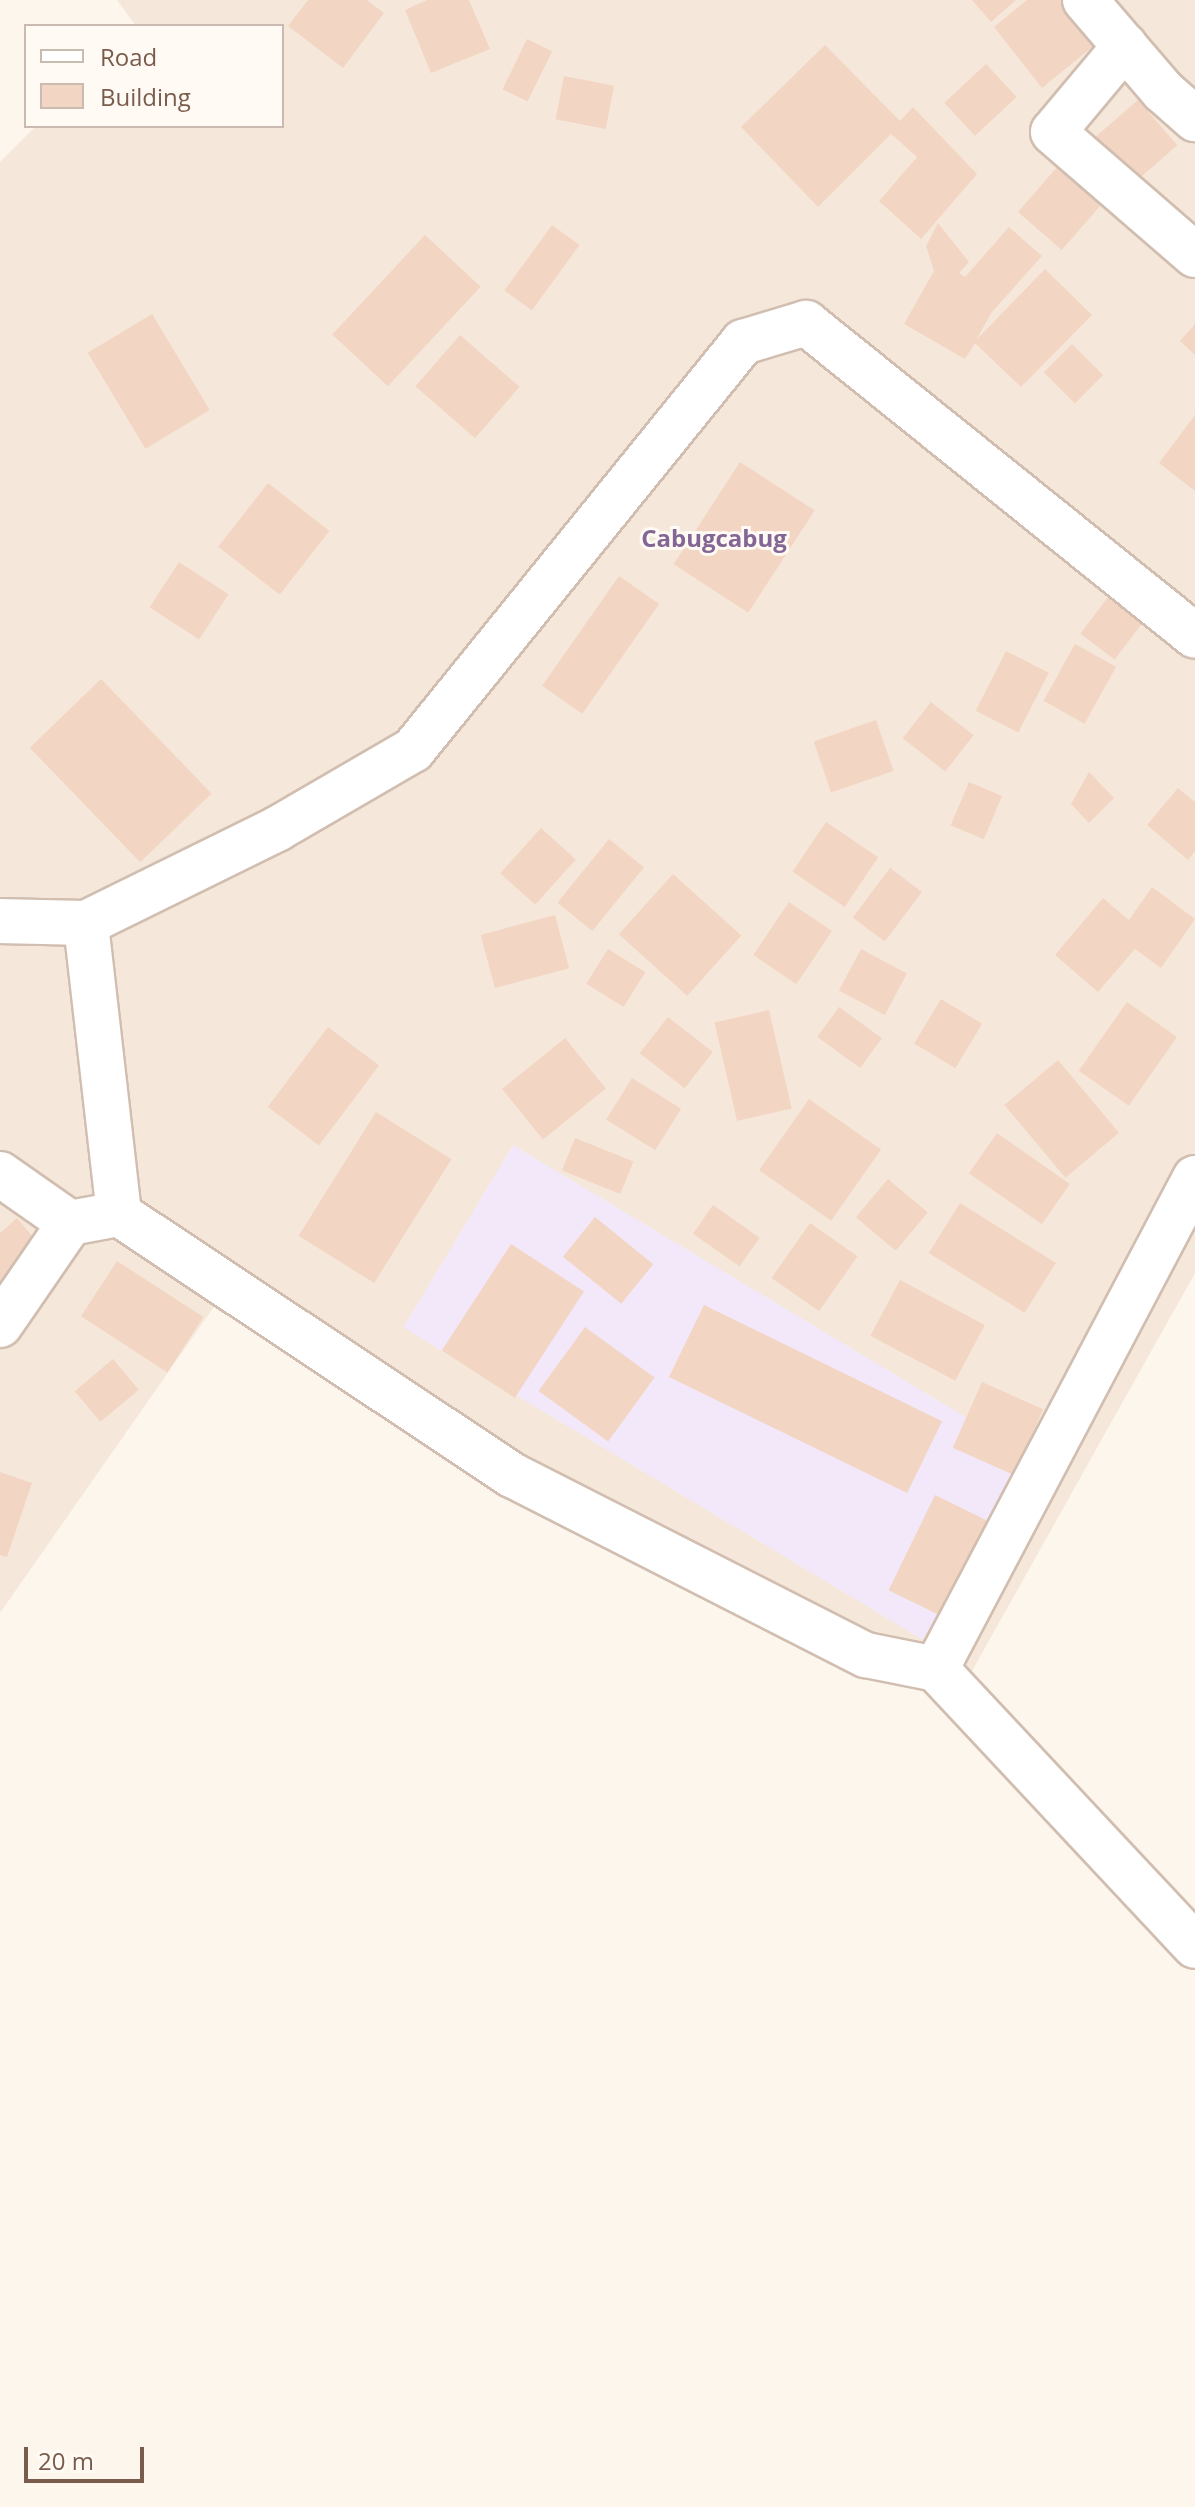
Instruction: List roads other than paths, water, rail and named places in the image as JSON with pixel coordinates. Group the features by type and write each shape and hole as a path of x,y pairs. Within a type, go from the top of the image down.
{"street":[{"path":"1085,0 1195,119"},
{"path":"1125,46 1053,132 1195,255"},
{"path":"0,921 86,923 277,829 413,750 743,342 806,323 1195,636"},
{"path":"86,923 119,1214"},
{"path":"0,1174 70,1223"},
{"path":"936,1669 1195,1178"},
{"path":"0,1325 70,1223 119,1214 512,1475 866,1655 936,1669 1195,1946"}],"district":[{"name":"Cabugcabug","path":"714,538"}]}
